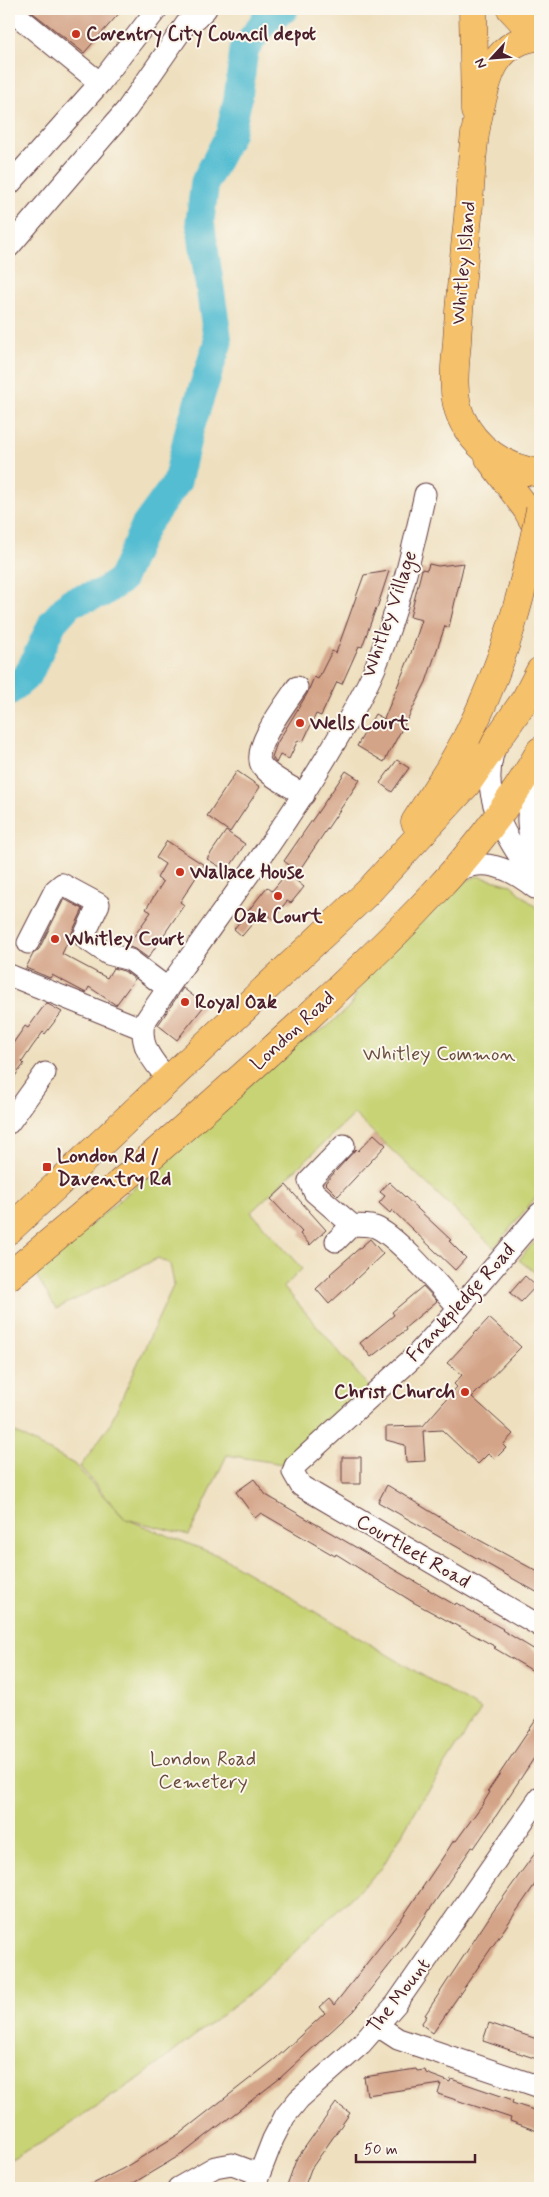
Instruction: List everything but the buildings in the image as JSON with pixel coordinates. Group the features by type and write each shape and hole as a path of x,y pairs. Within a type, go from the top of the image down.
{"main road":[{"path":"473,9 476,76 474,140"},
{"path":"511,9 524,23 540,35"},
{"path":"537,9 540,12"},
{"name":"Whitley Island","path":"540,35 515,44 496,61 487,84 474,140 458,308 456,394 461,417 480,446 516,468 540,473"},
{"path":"480,446 526,508 540,532"},
{"path":"368,892 449,769 488,695 508,642 520,602 540,510"},
{"path":"9,1230 368,892 466,786 526,698 540,671"},
{"name":"London Road","path":"9,1276 208,1109 358,971 449,876 523,781 540,751"}],"street":[{"path":"9,9 100,83"},
{"path":"9,185 100,83 156,9"},
{"path":"9,247 127,110 186,24 197,18 206,9"},
{"name":"Whitley Village","path":"143,1029 144,1022 167,988 304,795 349,719 374,669 392,621 425,494"},
{"path":"296,687 268,730 259,754 259,761 268,771 304,795"},
{"path":"505,729 495,747 490,772 490,794 496,817 540,888"},
{"path":"540,774 529,799 527,817 530,838 540,870"},
{"path":"449,876 460,869 478,864 498,866 525,880 540,894"},
{"path":"28,943 55,890 62,884 99,904 84,936 86,939 108,954 130,960 167,988"},
{"path":"9,975 143,1029 142,1035 148,1053 168,1080"},
{"path":"9,1124 45,1073"},
{"path":"344,1145 309,1181 314,1192 352,1225 371,1226 381,1230 422,1267 459,1308"},
{"name":"Frankpledge Road","path":"293,1472 295,1466 408,1362 459,1308 540,1213"},
{"path":"336,1242 352,1225"},
{"name":"Courtleet Road","path":"293,1472 301,1486 540,1626"},
{"name":"The Mount","path":"257,2181 278,2128 293,2107 378,2026 410,1985 540,1797"},
{"path":"378,2026 398,2039 540,2086"},
{"path":"178,2188 216,2167 232,2164 257,2181"}],"green space":[{"path":"477,876 511,885 540,911 540,1192 494,1248 354,1114 251,1212 302,1269 284,1287 375,1394 295,1466 227,1455 189,1535 126,1519 222,1557 481,1710 416,1810 381,1869 257,1988 141,2077 41,2143 9,2160 9,1429 74,1464 125,1519 80,1467 109,1426 174,1284 170,1264 158,1258 56,1309 35,1273 218,1115 290,1047 327,1027 350,1006 367,975 460,884"},
{"path":"540,1235 540,1273 537,1274 519,1260"}],"waterway":[{"path":"9,691 28,675 53,622 71,602 102,593 121,580 145,526 177,482 189,431 218,342 200,221 205,182 230,134 238,98 244,50 267,18 284,9"}],"place":[{"name":"Coventry City Council depot","path":"76,34"},
{"name":"Wells Court","path":"300,723"},
{"name":"Wallace House","path":"180,872"},
{"name":"Oak Court","path":"278,896"},
{"name":"Whitley Court","path":"55,939"},
{"name":"Royal Oak","path":"185,1002"},
{"name":"London Rd / Daventry Rd","path":"47,1167"},
{"name":"Christ Church","path":"465,1392"}],"park label":[{"name":"Whitley Common","path":"439,1054"},
{"name":"London Road Cemetery","path":"203,1770"}]}
